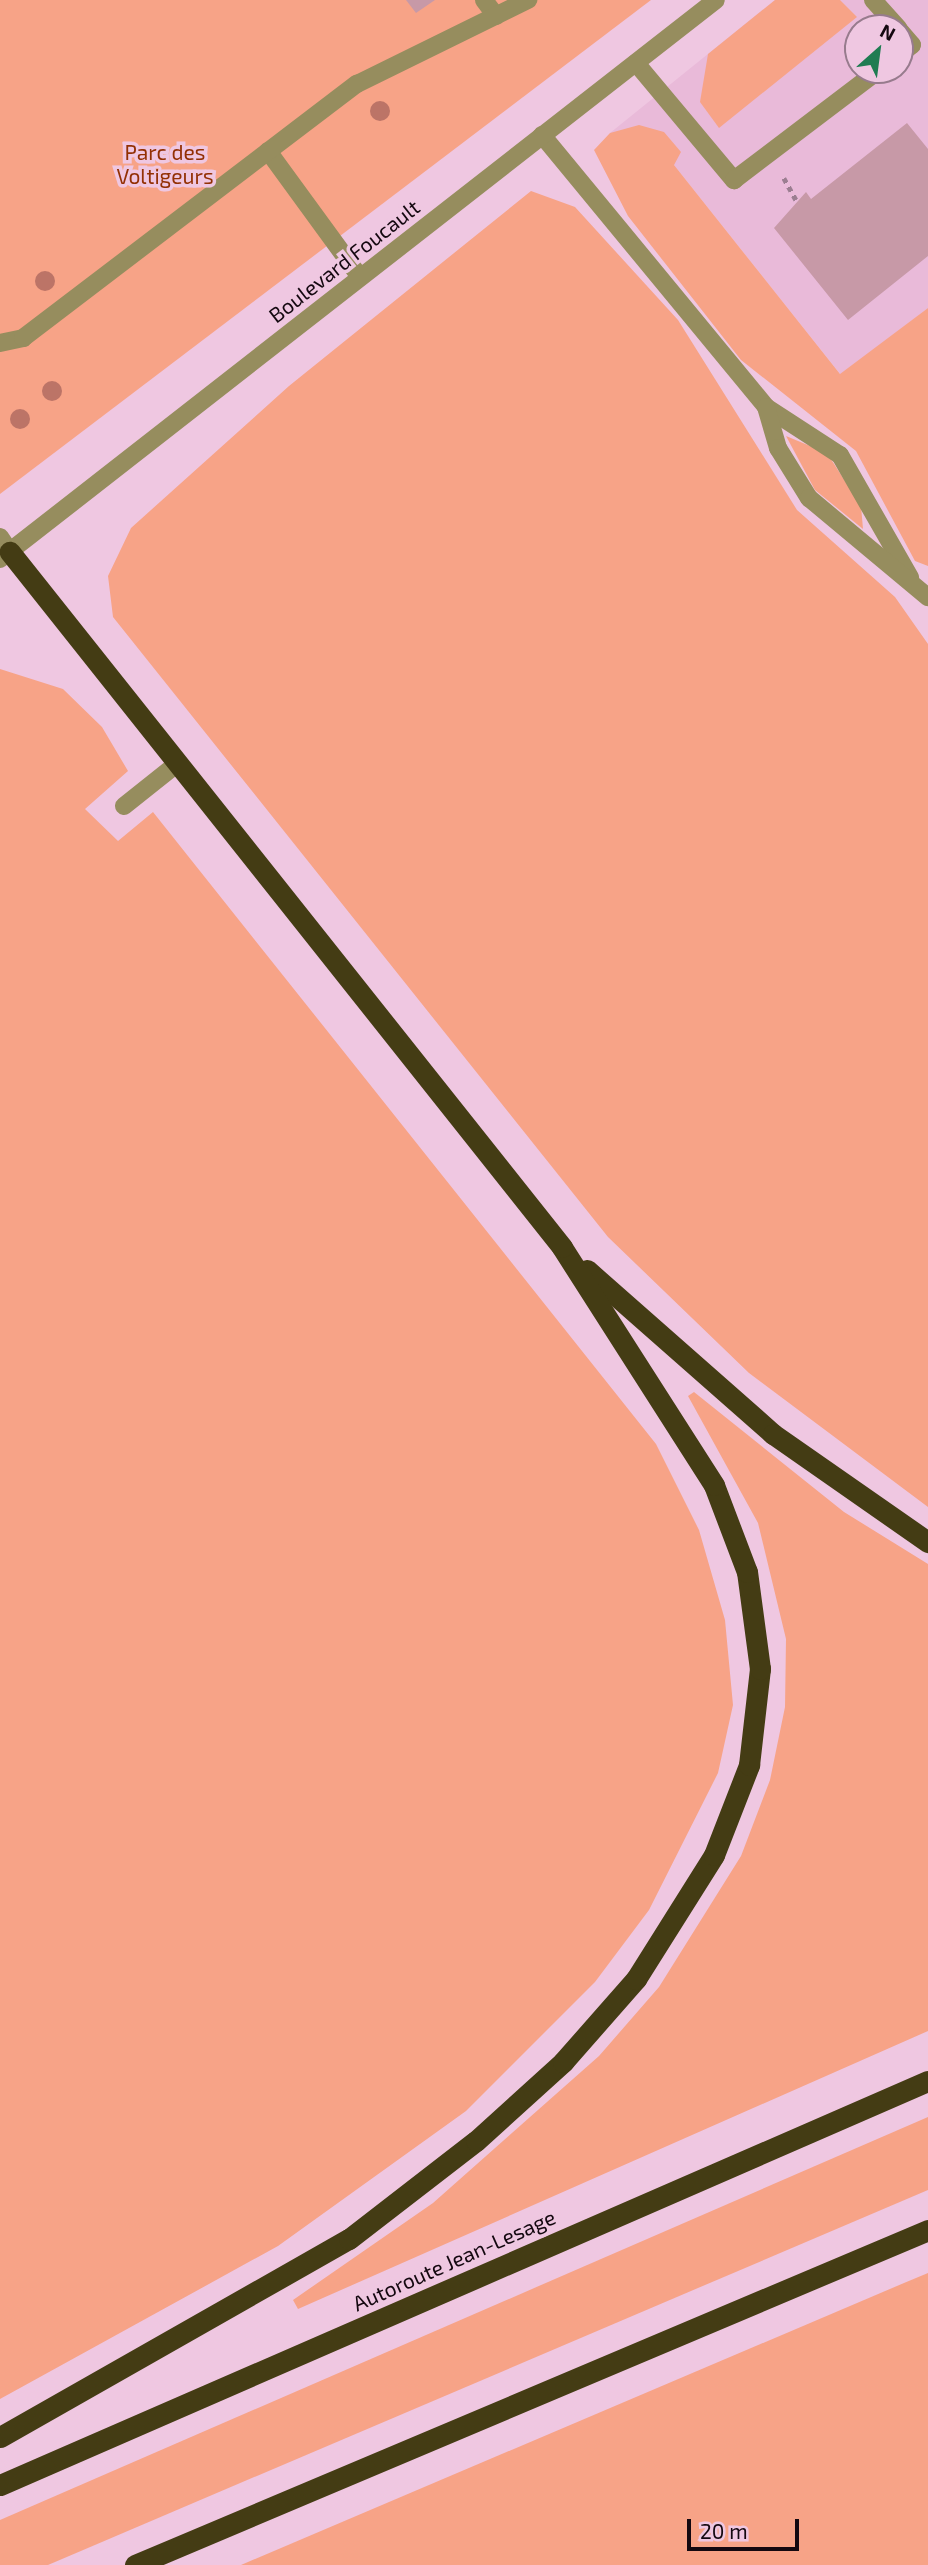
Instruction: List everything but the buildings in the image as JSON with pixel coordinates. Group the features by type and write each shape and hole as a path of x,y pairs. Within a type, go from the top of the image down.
{"highway":[{"path":"0,2437 314,2262 477,2141 563,2062 636,1979 696,1889 730,1822 749,1765 759,1701 758,1637 741,1551 701,1462 562,1247 178,763 3,549"},
{"path":"562,1247 773,1434 928,1542"},
{"name":"Autoroute Jean-Lesage","path":"0,2485 928,2081"},
{"path":"135,2565 928,2230"}],"street":[{"path":"484,0 496,16"},
{"path":"0,343 23,338 357,84 528,0"},
{"name":"Boulevard Foucault","path":"3,549 360,277 716,0"},
{"path":"873,0 886,14"},
{"path":"636,63 734,180 861,84"},
{"path":"542,135 766,407 840,455 910,577"},
{"path":"268,151 360,277"},
{"path":"766,407 778,448 809,498 910,577 928,597"},
{"path":"124,806 178,763"}],"path":[{"path":"796,200 797,193"}],"shaded area":[{"path":"775,0 928,0 928,308 841,375 674,165 610,133"}],"green space":[{"name":"Parc des Voltigeurs","path":"0,0 651,0 0,494"},
{"path":"775,0 840,0 854,14 844,14 844,27 719,128 700,102 708,54"},
{"path":"639,125 664,132 681,152 674,165 840,374 928,308 928,566 915,561 856,451 741,360 628,216 594,150 610,133"},
{"path":"531,191 575,207 678,320 797,510 895,597 928,644 928,1507 749,1373 608,1237 113,617 108,576 131,528 289,386"},
{"path":"786,436 827,453 861,506 863,529 815,490"},
{"path":"0,669 63,689 102,727 128,771 85,809 118,841 153,812 656,1444 699,1530 725,1620 733,1705 718,1773 649,1910 595,1982 466,2111 278,2246 0,2399"},
{"path":"694,1392 844,1512 928,1564 928,2031 298,2309 293,2300 433,2203 599,2056 659,1987 741,1856 770,1780 785,1707 786,1639 758,1523 688,1396"},
{"path":"928,2117 928,2190 48,2565 0,2565 0,2520"},
{"path":"928,2273 928,2565 241,2565 904,2283"}]}
